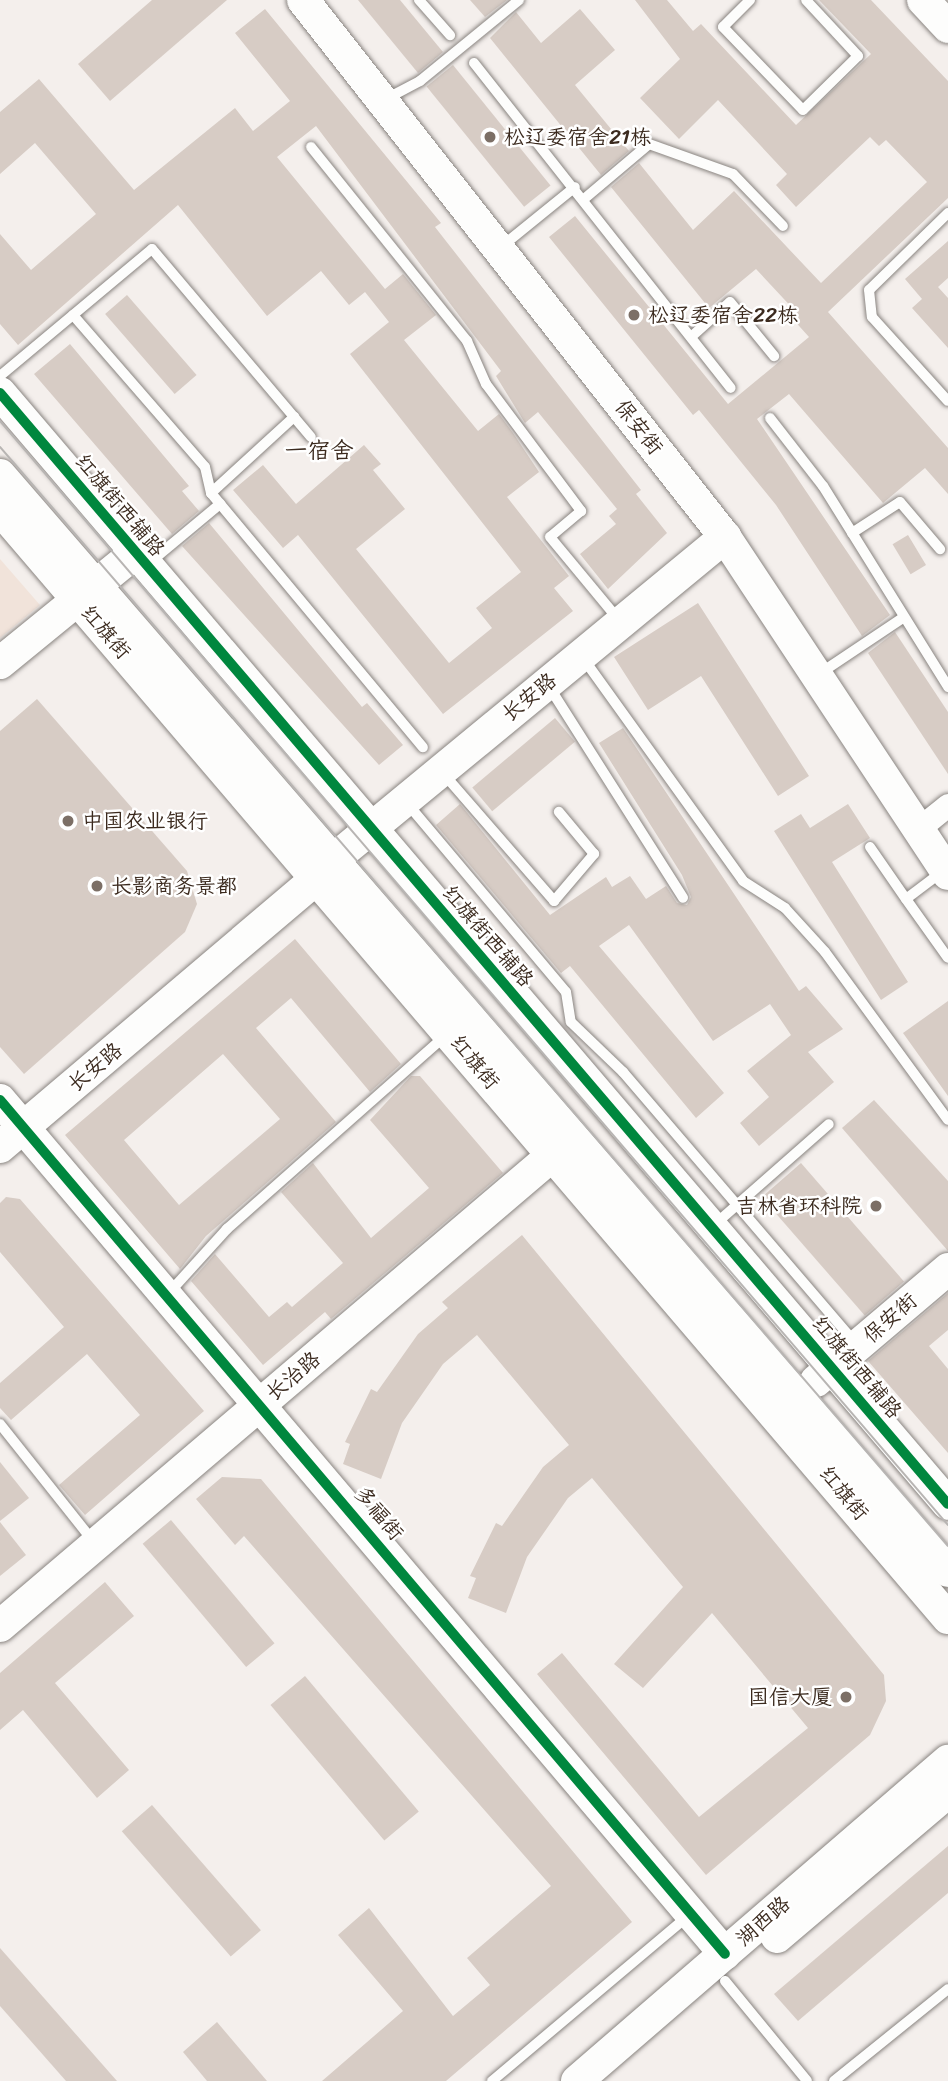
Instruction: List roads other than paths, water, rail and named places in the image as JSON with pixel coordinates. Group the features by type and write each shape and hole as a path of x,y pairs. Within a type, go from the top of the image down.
{"street":[{"name":"保安街","path":"303,0 725,537 947,872"},
{"path":"923,0 948,27"},
{"name":"红旗街西辅路","path":"0,393 370,827 724,1217 832,1368 948,1504"},
{"name":"红旗街","path":"0,475 85,590 326,868 801,1395 948,1571"},
{"name":"红旗街","path":"0,509 85,590"},
{"name":"长安路","path":"12,1138 404,800 431,759 547,683 725,537"},
{"path":"0,663 85,590 141,559"},
{"path":"918,829 948,805"},
{"name":"红旗街","path":"326,868 450,1032 948,1618"},
{"name":"多福街","path":"0,1100 12,1138 167,1294 261,1403 691,1913 725,1967"},
{"name":"长治路","path":"0,1626 554,1154"},
{"name":"保安街","path":"801,1395 948,1269"},
{"name":"湖西路","path":"608,2081 725,1967 948,1760"},
{"name":"湖西路","path":"576,2081 948,1792"}],"lane":[{"path":"419,0 450,35"},
{"path":"382,100 420,81 519,0"},
{"path":"750,0 723,27 803,110 858,56 806,0"},
{"path":"474,63 575,187 731,388"},
{"path":"584,199 649,144 733,174 783,226"},
{"path":"311,147 467,341 486,384 581,511 550,537 621,622"},
{"path":"499,249 575,187"},
{"path":"948,213 869,290 872,317 948,401"},
{"path":"0,376 152,249 311,437"},
{"path":"691,337 730,302 774,356"},
{"path":"73,315 205,467 211,493 220,504 431,759 554,901 594,853 559,812"},
{"path":"211,493 294,416"},
{"path":"770,418 852,533 948,687"},
{"path":"852,533 900,502 940,549"},
{"path":"141,559 220,504"},
{"path":"816,676 904,617"},
{"path":"581,655 743,881 785,908 825,952 948,1120"},
{"path":"547,683 683,898"},
{"path":"404,800 566,992 571,1022 623,1072 724,1217 858,1346"},
{"path":"870,847 948,958"},
{"path":"906,899 947,872"},
{"path":"167,1294 227,1229 450,1032"},
{"path":"724,1217 829,1124"},
{"path":"0,1424 96,1544"},
{"path":"492,2081 691,1913"},
{"path":"725,1967 807,2081"},
{"path":"834,2081 948,1989"}],"tram line":[{"path":"0,421 948,1525"},
{"path":"0,447 948,1546"}],"place":[{"name":"松辽委宿舍21栋","path":"490,137"},
{"name":"松辽委宿舍22栋","path":"634,315"},
{"name":"中国农业银行","path":"68,821"},
{"name":"长影商务景都","path":"97,886"},
{"name":"吉林省环科院","path":"876,1206"},
{"name":"国信大厦","path":"846,1697"}],"district":[{"name":"一宿舍","path":"319,451"}]}
